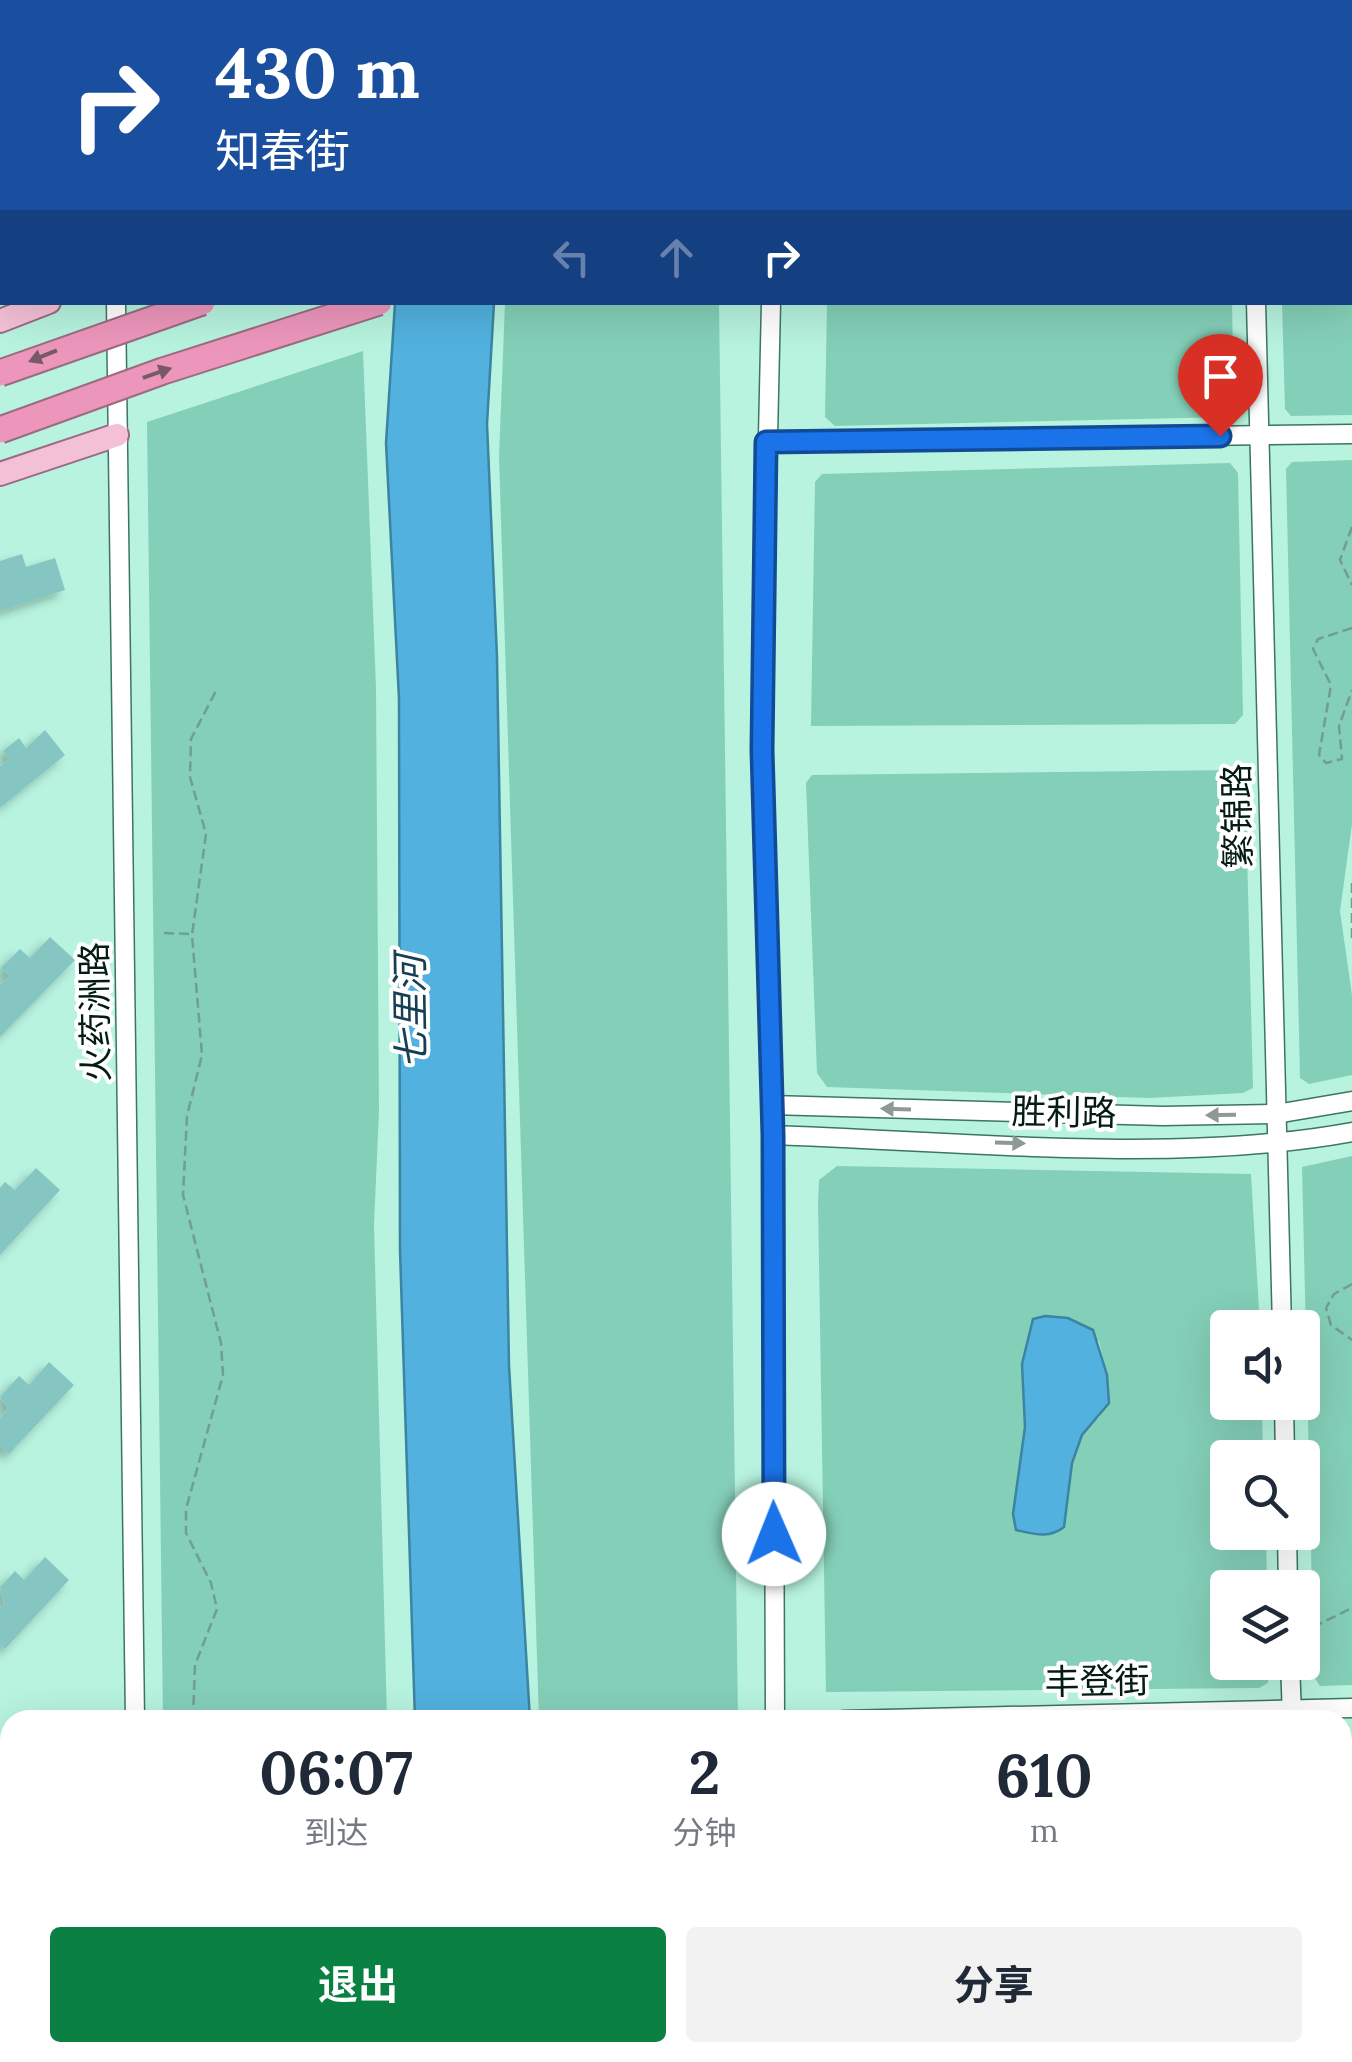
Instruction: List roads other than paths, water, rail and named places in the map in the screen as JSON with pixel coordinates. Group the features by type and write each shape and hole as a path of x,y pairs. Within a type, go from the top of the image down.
{"highway":[{"path":"0,373 193,305"},
{"path":"0,430 163,371 370,305"}],"main road":[{"path":"0,321 41,305"},
{"path":"0,474 117,436"}],"street":[{"name":"火药洲路","path":"116,305 136,1710"},
{"path":"772,305 762,750 773,1135 776,1710"},
{"name":"繁锦路","path":"1256,305 1282,1310"},
{"path":"766,442 1352,434"},
{"path":"771,1105 1088,1116 1276,1114 1352,1101"},
{"name":"胜利路","path":"773,1135 1116,1146 1277,1144 1352,1132"},
{"path":"1291,1680 1292,1710"}],"water":[{"name":"七里河","path":"395,305 494,305 487,424 497,657 509,1366 529,1710 415,1710 400,1250 399,699 386,443"},
{"path":"1068,1318 1093,1330 1107,1375 1109,1403 1082,1435 1072,1463 1064,1527 1041,1535 1016,1530 1013,1514 1025,1427 1022,1364 1033,1319"}]}
